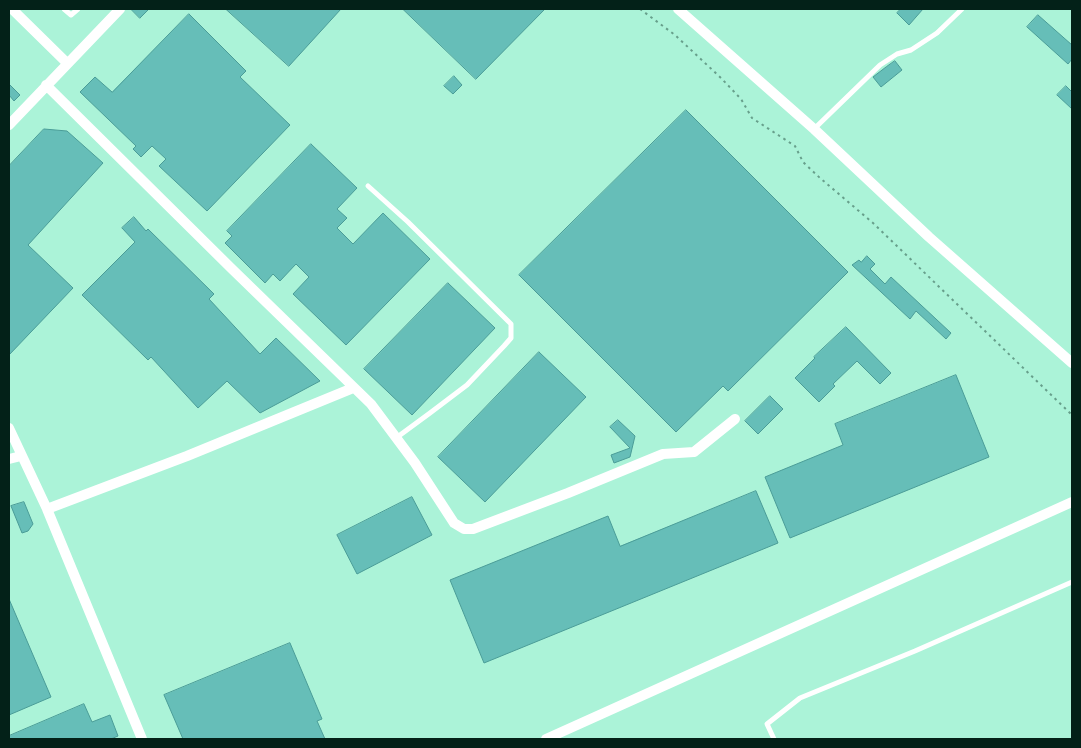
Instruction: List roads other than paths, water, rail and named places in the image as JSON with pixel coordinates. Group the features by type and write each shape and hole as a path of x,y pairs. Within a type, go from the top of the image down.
{"street":[{"path":"12,9 67,63"},
{"path":"9,125 120,9"},
{"path":"678,9 814,129 929,236 1072,364"},
{"path":"46,85 371,404 415,463 454,523 464,529 473,529 663,454 694,452 735,419"},
{"path":"47,510 187,456 353,388"},
{"path":"9,428 47,510 142,739"},
{"path":"9,459 21,456"},
{"path":"546,739 1072,502"}],"lane":[{"path":"64,9 71,15 78,9"},
{"path":"814,129 880,65 897,54 911,50 937,33 962,9"},
{"path":"368,186 408,222 511,324 511,338 466,385 396,438"},
{"path":"774,739 767,724 800,698 915,651 1072,582"}]}
